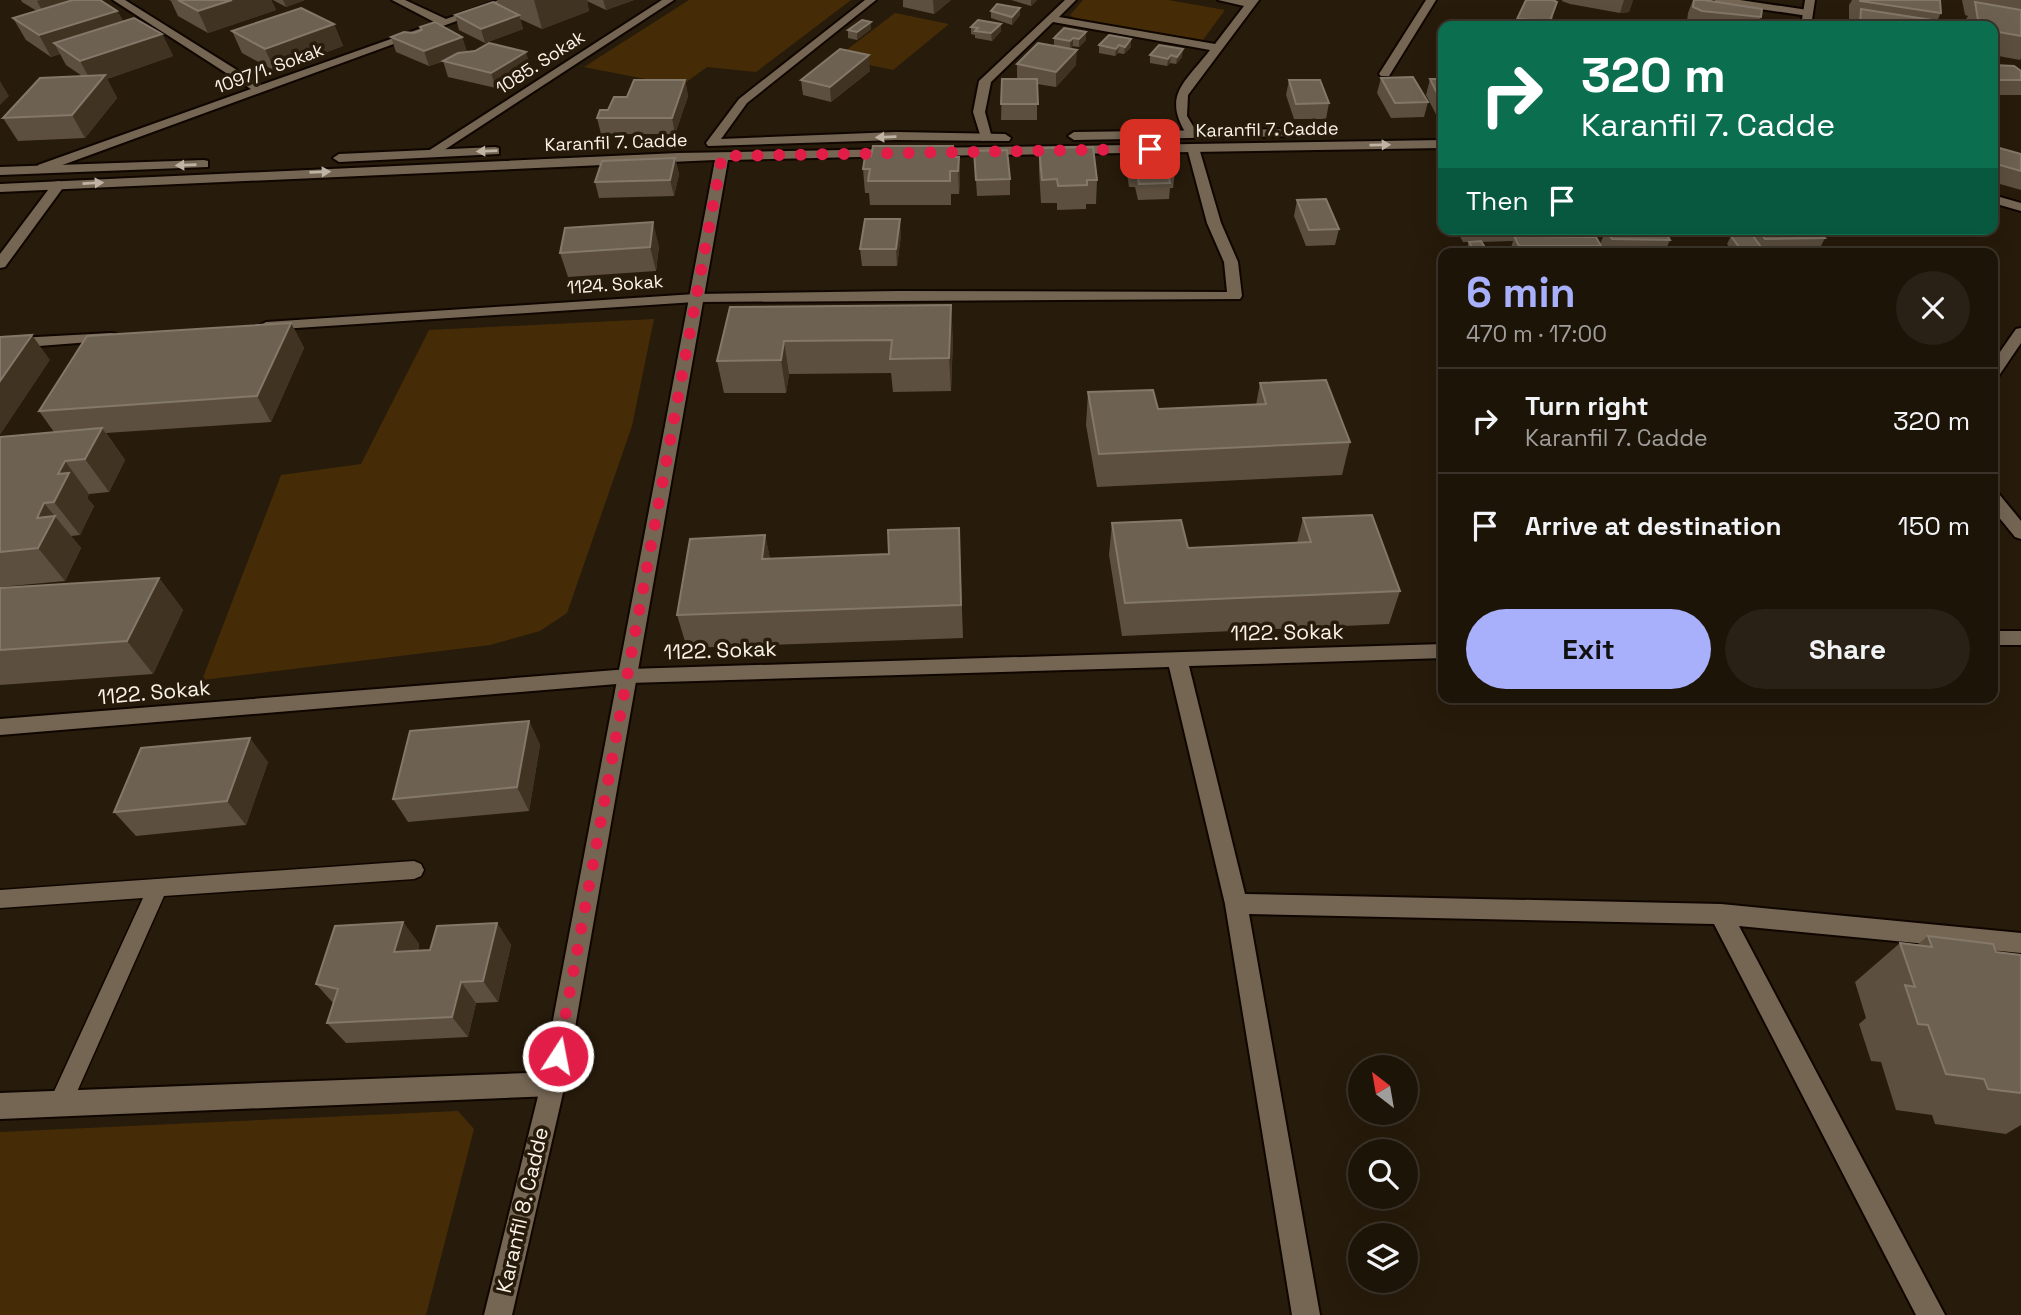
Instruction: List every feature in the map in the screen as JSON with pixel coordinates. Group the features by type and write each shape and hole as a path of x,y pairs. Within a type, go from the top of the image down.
{"street":[{"path":"118,0 260,90"},
{"path":"397,0 445,23"},
{"name":"1097/1. Sokak","path":"42,169 509,0"},
{"name":"1085. Sokak","path":"431,153 668,0"},
{"name":"Karanfil 8. Cadde","path":"498,1315 553,1084 629,676 695,298 717,150 743,101 871,0"},
{"path":"986,138 979,112 985,81 1071,0"},
{"path":"1223,0 1252,2"},
{"path":"1385,74 1431,0"},
{"path":"1719,0 1808,13"},
{"path":"1807,21 1810,0"},
{"path":"1193,141 1181,116 1182,95 1252,2"},
{"path":"1052,19 1218,48"},
{"name":"Karanfil 7. Cadde","path":"536,150 717,150 1193,141 1438,131"},
{"name":"Karanfil 7. Cadde","path":"0,188 717,150 896,136 1438,144"},
{"name":"1124. Sokak","path":"250,327 695,298 899,295 1235,296 1231,262 1214,223 1193,141"},
{"path":"320,159 510,151"},
{"path":"0,171 224,163"},
{"path":"0,264 58,185"},
{"path":"1998,200 2021,207"},
{"path":"1998,366 2021,332"},
{"path":"0,344 125,336"},
{"path":"1998,504 2021,533"},
{"path":"1998,638 2021,638"},
{"name":"1122. Sokak","path":"0,727 629,676 1438,652"},
{"path":"1177,658 1236,904 1306,1315"},
{"path":"1236,904 1721,914 2021,943"},
{"path":"1721,914 1931,1315"},
{"path":"0,1106 553,1084"}],"lane":[{"path":"0,899 414,870"},
{"path":"60,1104 158,888"}],"shaded area":[{"path":"689,0 851,0 756,72 707,67 681,86 584,67"},
{"path":"1083,0 1168,0 1225,10 1203,40 1077,20 1070,15"},
{"path":"895,13 949,24 893,70 836,58"},
{"path":"654,319 632,426 567,613 540,631 490,645 202,680 281,475 361,464 429,330"},
{"path":"458,1111 474,1129 426,1315 0,1315 0,1132"}],"building":[{"path":"73,0 100,0 117,11 39,35 13,18"},
{"path":"178,0 232,0 198,11"},
{"path":"1526,0 1557,2 1550,21 1517,19"},
{"path":"1694,0 1762,9 1761,17 1702,11 1693,7"},
{"path":"1940,0 1941,13 1860,1"},
{"path":"493,2 519,15 481,29 455,15"},
{"path":"1975,2 2021,10 2021,36 1998,32 1998,21 1978,21"},
{"path":"997,4 1020,8 1012,17 991,11"},
{"path":"301,8 334,24 265,49 232,31"},
{"path":"1861,9 1938,21 1860,21"},
{"path":"134,18 162,34 80,61 54,43"},
{"path":"862,20 871,22 857,32 848,30"},
{"path":"978,20 1001,24 991,33 975,31 978,28 971,27"},
{"path":"435,22 462,37 424,51 391,37 404,32 414,33 422,30 420,27"},
{"path":"1064,28 1086,32 1079,39 1073,38 1070,41 1054,38"},
{"path":"1109,35 1131,39 1125,47 1119,45 1116,49 1099,45"},
{"path":"489,43 526,52 491,73 443,61 458,53 475,51"},
{"path":"1038,43 1077,50 1056,72 1017,64"},
{"path":"1159,45 1183,49 1177,57 1171,55 1168,59 1150,55"},
{"path":"840,49 869,55 830,87 801,80"},
{"path":"1998,65 2014,66 2021,71 2021,80 1998,80"},
{"path":"105,75 72,115 3,118 40,78"},
{"path":"1413,77 1428,102 1395,103 1381,78"},
{"path":"1002,79 1037,79 1038,104 1001,104"},
{"path":"1430,79 1438,79 1438,95"},
{"path":"634,80 685,80 672,118 597,118 600,110 608,110 614,97 627,97"},
{"path":"1289,80 1320,80 1329,103 1296,104"},
{"path":"873,146 953,146 952,157 959,157 958,171 950,171 950,181 868,181 870,169 863,169 865,156 871,156"},
{"path":"1093,147 1097,180 1087,180 1087,185 1058,186 1057,179 1042,180 1039,148"},
{"path":"1998,148 2021,154 2021,171 1998,164"},
{"path":"1007,150 1010,179 976,180 974,151"},
{"path":"1132,151 1163,151 1165,159 1172,159 1175,172 1168,172 1170,183 1139,184 1137,171 1131,171 1128,158 1133,159"},
{"path":"675,158 670,180 595,182 602,161"},
{"path":"1326,199 1339,229 1309,230 1297,200"},
{"path":"865,219 900,219 896,249 860,249"},
{"path":"653,222 650,247 560,253 565,228"},
{"path":"1587,235 1588,237 1561,236"},
{"path":"1609,235 1667,235 1670,240 1612,239"},
{"path":"1762,235 1822,235 1825,238 1765,239"},
{"path":"1514,236 1596,237 1601,246 1519,246"},
{"path":"1731,236 1753,236 1761,247 1739,247"},
{"path":"1481,241 1485,248 1472,248 1469,242"},
{"path":"951,305 949,358 890,359 892,340 784,341 781,360 717,361 730,307"},
{"path":"291,323 257,396 39,411 87,336"},
{"path":"32,335 0,381 0,337"},
{"path":"1326,380 1350,442 1099,454 1088,392 1153,390 1158,409 1266,404 1260,383"},
{"path":"102,428 85,459 65,461 58,474 69,473 54,502 44,503 37,518 55,516 38,548 0,552 0,437"},
{"path":"1372,515 1400,591 1125,603 1112,523 1181,520 1188,548 1311,542 1303,518"},
{"path":"959,528 961,605 677,615 690,539 765,535 762,559 889,554 888,530"},
{"path":"159,578 127,641 0,650 0,588"},
{"path":"529,721 517,787 393,799 410,731"},
{"path":"250,738 227,801 114,812 141,748"},
{"path":"403,922 394,952 430,950 437,926 497,923 483,981 461,982 452,1017 327,1023 338,989 316,984 335,926"},
{"path":"1928,936 1993,944 1996,952 2021,955 2021,1093 1988,1089 1984,1079 1946,1074 1928,1025 1918,1024 1905,985 1915,987 1900,943 1932,947"}],"route":[{"path":"558,1056 722,156 1150,149"}]}
